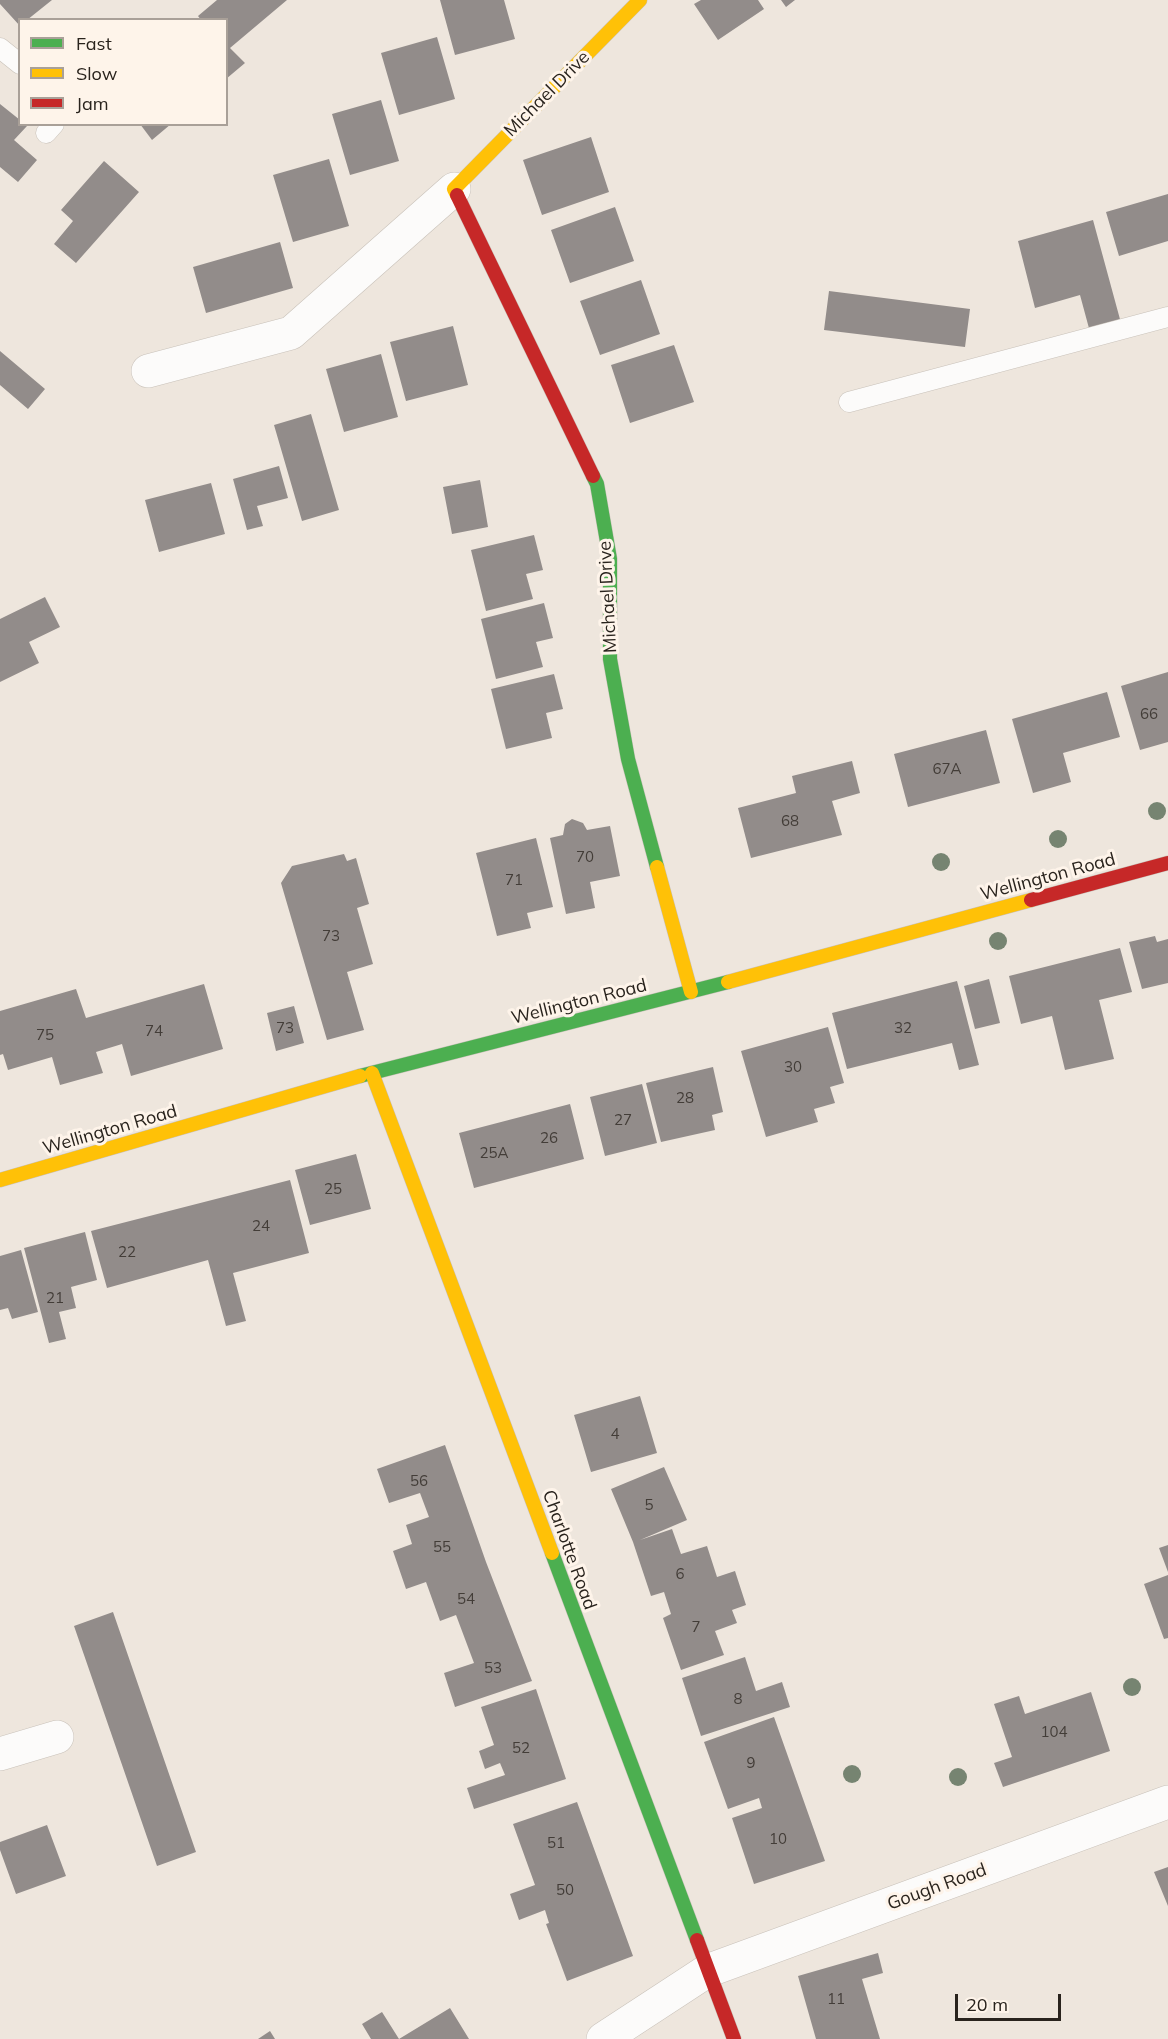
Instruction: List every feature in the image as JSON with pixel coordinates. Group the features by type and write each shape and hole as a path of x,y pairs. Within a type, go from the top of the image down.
{"street":[{"name":"Michael Drive","path":"148,371 291,333 454,189 640,0"},
{"name":"Michael Drive","path":"454,189 597,484 610,559 610,659 628,759 692,992"},
{"name":"Wellington Road","path":"0,1180 372,1074 692,992 1168,864"},
{"name":"Charlotte Road","path":"372,1074 734,2039"},
{"path":"0,1754 57,1737"},
{"name":"Gough Road","path":"603,2039 707,1971 1168,1802"}],"lane":[{"path":"0,48 18,62"},
{"path":"849,402 1168,317"}],"building":[{"path":"0,0 52,0 30,18 18,18 18,24 0,4"},
{"path":"217,0 287,0 230,48 245,63 228,77 228,18 200,18 198,16"},
{"path":"440,0 504,0 515,39 455,55"},
{"path":"701,0 758,0 764,9 718,40 694,4"},
{"path":"781,0 795,0 786,7"},
{"path":"437,37 455,99 399,115 381,53"},
{"path":"381,100 399,161 350,175 332,114"},
{"path":"0,104 18,118 18,126 27,126 14,140 37,160 18,182 0,167"},
{"path":"142,126 169,126 152,140"},
{"path":"591,137 609,192 542,215 523,160"},
{"path":"329,159 349,226 293,242 273,175"},
{"path":"104,161 139,192 76,263 54,244 73,221 61,210"},
{"path":"1168,194 1168,241 1119,256 1106,212"},
{"path":"615,207 634,261 570,283 551,230"},
{"path":"1093,220 1121,323 1090,332 1080,295 1035,308 1018,241"},
{"path":"280,242 293,288 206,313 193,267"},
{"path":"641,280 660,334 600,355 580,301"},
{"path":"829,291 970,309 965,347 824,330"},
{"path":"453,326 468,385 406,401 390,342"},
{"path":"674,345 694,402 630,423 611,365"},
{"path":"0,351 45,389 28,409 0,385"},
{"path":"381,354 398,417 344,432 326,369"},
{"path":"311,414 339,510 302,521 274,425"},
{"path":"279,466 288,498 257,506 263,526 247,530 233,479"},
{"path":"480,480 488,527 452,534 443,487"},
{"path":"211,483 225,534 159,552 145,500"},
{"path":"534,535 543,570 526,574 533,599 486,611 471,550"},
{"path":"45,597 60,627 29,642 39,663 0,682 0,619"},
{"path":"544,603 553,638 536,642 543,667 496,679 481,619"},
{"path":"1168,672 1168,742 1140,750 1121,686"},
{"path":"554,674 563,709 546,713 552,738 506,749 491,689"},
{"path":"1107,692 1120,737 1063,753 1071,782 1033,793 1012,719"},
{"path":"986,730 1000,783 908,807 894,754"},
{"path":"852,761 860,793 832,801 842,835 751,858 738,808 796,793 792,776"},
{"path":"572,819 583,823 587,830 610,826 620,876 590,882 595,908 566,914 550,838 563,835 565,824"},
{"path":"536,838 553,907 527,913 531,928 497,936 476,853"},
{"path":"344,854 347,861 356,858 369,904 357,908 373,964 347,972 364,1030 327,1040 281,883 292,866"},
{"path":"1155,936 1157,942 1168,939 1168,983 1142,989 1129,942"},
{"path":"1120,948 1132,992 1099,1000 1114,1059 1065,1070 1052,1016 1021,1024 1009,976"},
{"path":"989,979 1000,1023 975,1029 964,986"},
{"path":"957,981 979,1065 959,1070 952,1043 847,1069 832,1013"},
{"path":"204,984 223,1049 131,1076 122,1044 96,1052 103,1073 60,1085 52,1057 8,1070 3,1054 0,1055 0,1011 76,989 86,1018"},
{"path":"294,1006 304,1043 276,1051 267,1013"},
{"path":"828,1027 844,1083 830,1087 835,1103 814,1109 818,1122 766,1137 741,1051"},
{"path":"713,1067 723,1112 712,1115 715,1130 661,1142 646,1083"},
{"path":"642,1084 657,1143 605,1156 590,1097"},
{"path":"570,1104 584,1159 474,1188 459,1133"},
{"path":"356,1154 371,1209 310,1225 295,1170"},
{"path":"290,1180 309,1253 233,1273 246,1321 226,1326 208,1260 107,1288 91,1231"},
{"path":"85,1232 97,1280 71,1287 76,1308 59,1312 66,1339 49,1343 24,1248"},
{"path":"21,1250 38,1312 12,1319 8,1308 0,1310 0,1256"},
{"path":"640,1396 657,1453 591,1472 574,1415"},
{"path":"445,1445 486,1562 532,1681 455,1707 444,1673 474,1663 456,1615 440,1621 426,1582 406,1589 393,1551 412,1544 406,1525 429,1517 420,1493 389,1503 377,1469"},
{"path":"664,1467 687,1520 640,1540 672,1529 681,1554 707,1546 717,1577 735,1571 746,1605 732,1610 737,1623 715,1631 724,1655 681,1670 663,1618 671,1614 664,1592 651,1596 633,1542 611,1489"},
{"path":"1168,1545 1168,1572 1159,1548"},
{"path":"1168,1575 1168,1638 1164,1639 1144,1584"},
{"path":"113,1612 196,1852 157,1866 74,1626"},
{"path":"745,1657 756,1691 782,1682 790,1707 701,1736 682,1678"},
{"path":"536,1689 566,1779 474,1809 467,1788 505,1775 500,1763 485,1769 479,1751 494,1745 481,1707"},
{"path":"1091,1692 1110,1751 1003,1787 994,1763 1012,1757 994,1704 1019,1696 1025,1714"},
{"path":"774,1717 825,1861 754,1884 732,1818 762,1808 759,1798 728,1809 704,1742"},
{"path":"577,1802 633,1956 567,1981 546,1924 549,1923 545,1910 519,1920 510,1894 535,1885 513,1824"},
{"path":"47,1825 66,1876 16,1894 0,1850 0,1842"},
{"path":"1168,1867 1168,1906 1154,1872"},
{"path":"878,1953 883,1973 862,1979 880,2039 816,2039 798,1976"},
{"path":"450,2008 469,2039 399,2039"},
{"path":"382,2012 399,2039 371,2039 362,2024"},
{"path":"270,2031 275,2039 258,2039"}],"traffic: fast":[{"path":"593,476 597,484 610,559 610,659 628,759 657,867"},
{"path":"360,1076 728,982"},
{"path":"552,1553 697,1940"}],"traffic: slow":[{"path":"457,195 454,189 640,0"},
{"path":"657,867 691,992"},
{"path":"728,982 1031,900"},
{"path":"372,1073 552,1553"},
{"path":"0,1180 360,1076"}],"traffic: jam":[{"path":"457,195 593,476"},
{"path":"1031,900 1168,863"},
{"path":"697,1940 734,2039"}]}
